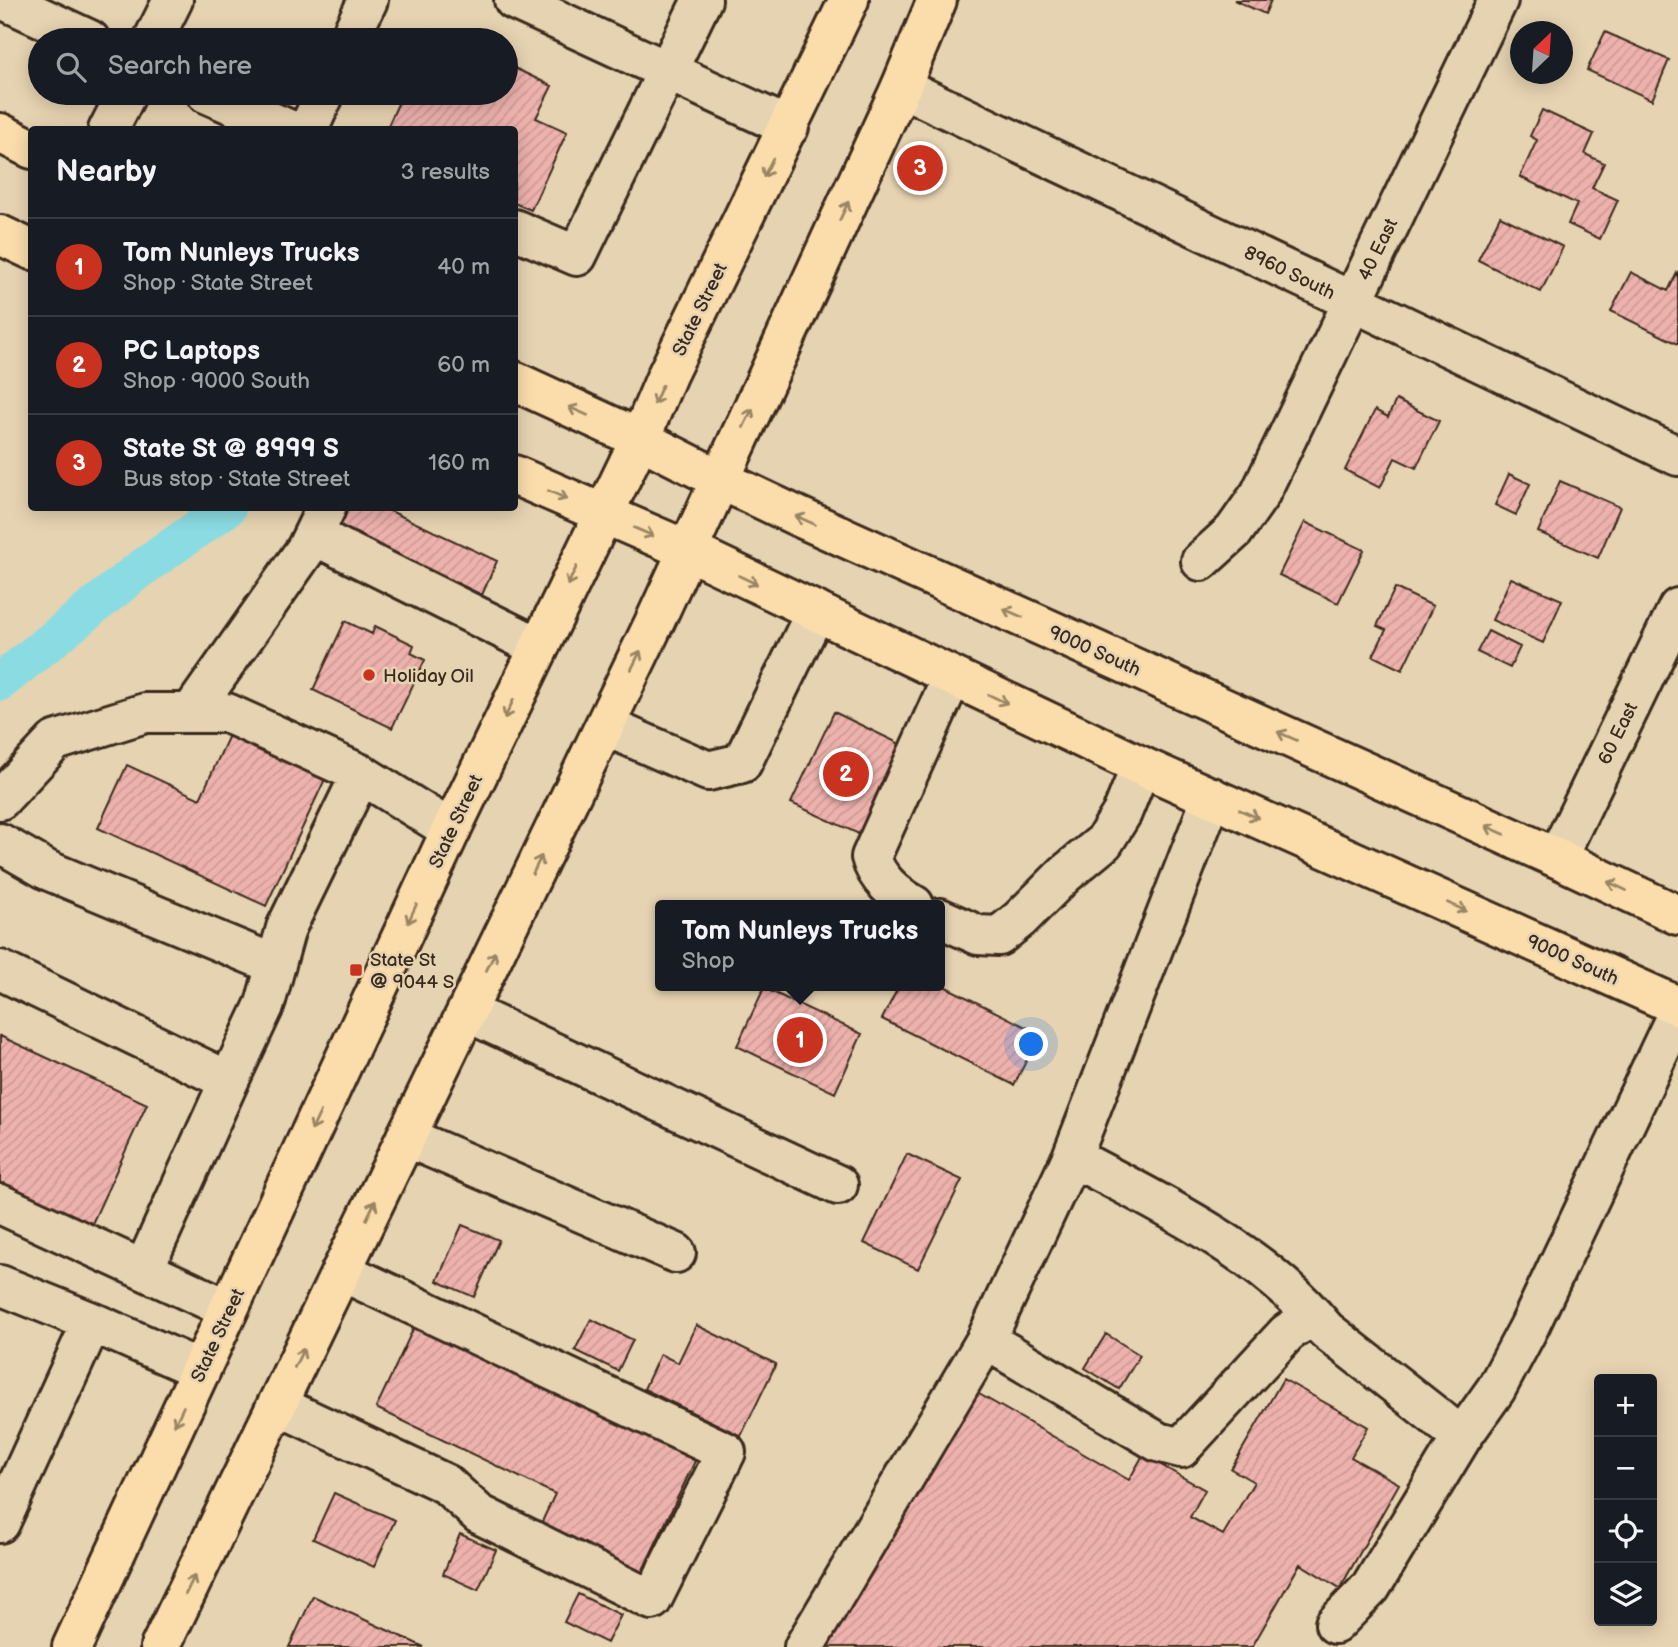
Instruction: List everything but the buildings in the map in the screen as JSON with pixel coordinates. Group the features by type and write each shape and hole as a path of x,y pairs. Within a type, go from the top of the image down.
{"main road":[{"name":"State Street","path":"72,1647 451,830 849,0"},
{"path":"160,1647 605,726 901,88 937,0"},
{"path":"0,134 28,147"},
{"path":"0,235 28,248"},
{"name":"9000 South","path":"518,383 640,439 719,480 1678,915"},
{"name":"9000 South","path":"518,477 687,550 1141,766 1678,1006"}],"street":[{"path":"4,0 74,22"},
{"path":"159,28 173,0"},
{"path":"355,28 368,0"},
{"path":"514,0 789,127"},
{"path":"518,231 577,256 702,0"},
{"name":"40 East","path":"1201,561 1234,531 1260,494 1498,0"},
{"name":"8960 South","path":"901,88 1678,456"},
{"path":"110,126 121,105"},
{"path":"233,105 281,126"},
{"path":"310,126 319,105"},
{"path":"191,713 306,549 320,521 538,647"},
{"name":"60 East","path":"1557,858 1678,608"},
{"path":"605,726 708,771 742,763 816,611"},
{"path":"908,900 874,870 871,858 952,677"},
{"path":"0,800 55,741 145,713 227,713 361,774 451,830"},
{"path":"945,920 978,935 999,936 1065,874 1104,842 1122,813 1141,766"},
{"path":"144,1269 265,1004 286,928 361,774"},
{"path":"804,1647 986,1340 1072,1157 1212,797"},
{"path":"0,843 47,870 276,965"},
{"path":"0,970 229,1081"},
{"path":"467,1012 838,1185"},
{"path":"1335,1624 1371,1587 1462,1437 1496,1389 1529,1327 1678,1012"},
{"path":"406,1137 676,1252"},
{"path":"1072,1157 1156,1201 1259,1265 1326,1330 1462,1437"},
{"path":"0,1204 228,1309"},
{"path":"277,1405 446,1483 479,1514 652,1600 726,1452 341,1271"},
{"path":"0,1285 201,1370"},
{"path":"986,1340 1158,1442 1181,1448 1287,1333 1313,1315"},
{"path":"0,1523 92,1322"}],"waterway":[{"path":"0,682 139,570 223,511"}],"place":[{"name":"State St @ 8999 S","path":"920,168"},
{"name":"Holiday Oil","path":"369,675"},
{"name":"PC Laptops","path":"846,774"},
{"name":"State St @ 9044 S","path":"356,970"},
{"name":"Tom Nunleys Trucks","path":"800,1040"}]}
